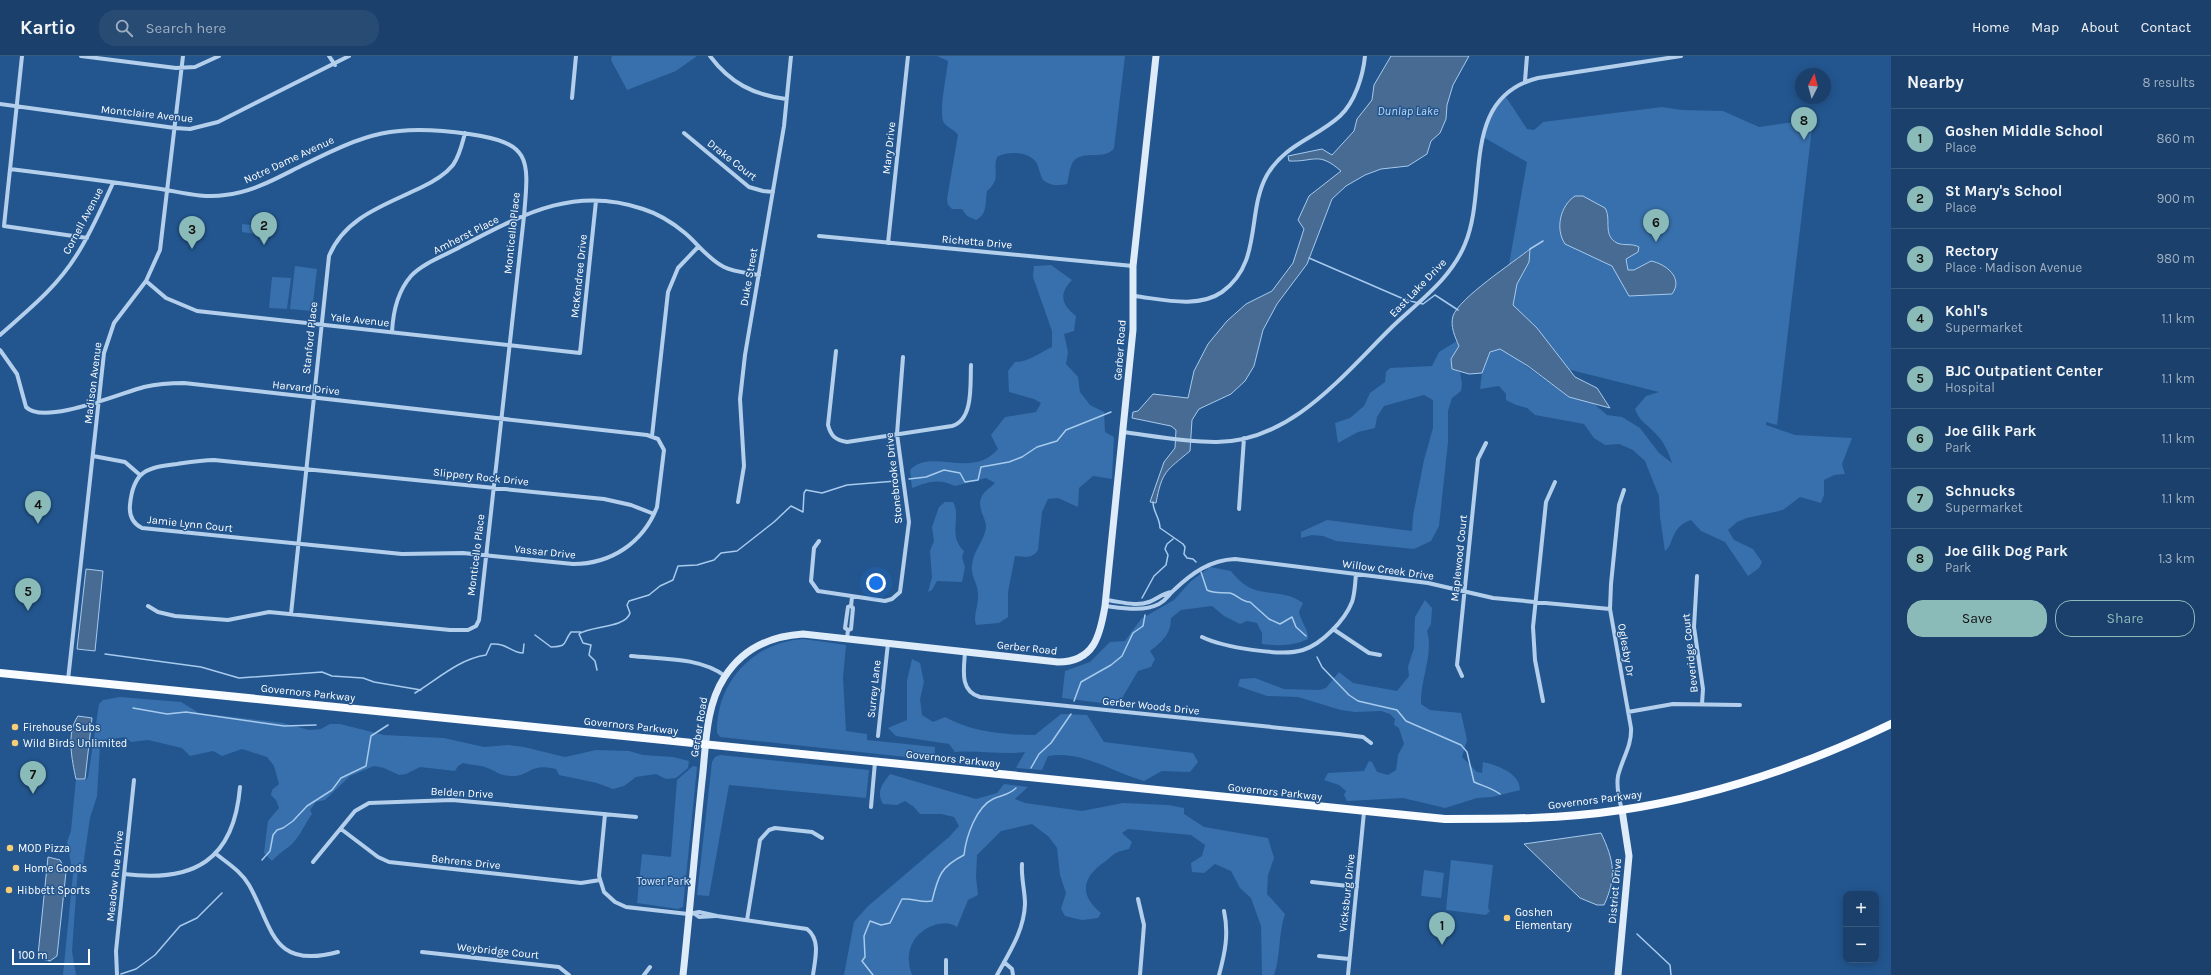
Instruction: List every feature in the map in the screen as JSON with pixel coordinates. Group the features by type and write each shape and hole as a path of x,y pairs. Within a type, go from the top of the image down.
{"main road":[{"name":"Governors Parkway","path":"0,673 1445,819 1513,819 1622,810 1676,799 1753,780 1823,755 1891,724"}],"street":[{"path":"22,56 4,226 87,238"},
{"path":"81,56 182,68 195,66 219,56"},
{"name":"Madison Avenue","path":"68,680 104,353 109,333 120,313 146,281 160,250 183,56"},
{"path":"329,56 335,65"},
{"name":"Montclaire Avenue","path":"0,104 190,129 218,122 335,65 349,56"},
{"path":"572,98 576,56"},
{"path":"710,56 724,72 738,84 761,95 786,99"},
{"name":"Duke Street","path":"738,502 744,466 740,399 745,355 773,192 791,56"},
{"name":"Mary Drive","path":"888,243 908,56"},
{"name":"Gerber Road","path":"683,975 692,914 707,745 713,701 725,676 742,657 772,639 803,634 848,634 888,643 1049,662 1073,661 1088,651 1097,641 1102,626 1105,603 1123,432 1133,330 1133,266 1156,56"},
{"path":"1134,296 1198,301 1217,296 1231,284 1240,272 1249,253 1259,198 1266,177 1286,153 1333,121 1345,110 1356,90 1365,56"},
{"path":"1525,81 1527,56"},
{"name":"East Lake Drive","path":"1123,432 1175,439 1217,442 1244,438 1281,425 1310,406 1448,273 1458,258 1470,233 1480,155 1488,121 1493,109 1504,94 1525,81 1556,74 1681,56"},
{"name":"Notre Dame Avenue","path":"10,169 114,182 192,194 224,196 248,190 347,144 387,131 415,129 465,133 502,140 512,146 520,155"},
{"name":"Stanford Place","path":"291,614 297,543 321,324 328,264 332,249 342,233 357,220 440,177 456,159 465,133"},
{"name":"Drake Court","path":"684,133 743,183 755,190 773,192"},
{"name":"Monticello Place","path":"148,606 166,615 228,620 258,613 291,614 450,630 472,630 476,626 479,620 524,216 527,174 520,155"},
{"name":"Cornell Avenue","path":"0,335 28,312 52,287 76,257 87,238 114,182"},
{"name":"Amherst Place","path":"392,332 397,300 406,284 418,270 524,216 549,205 596,201 629,205 655,214 675,225 698,246 726,268 759,275"},
{"name":"McKendree Drive","path":"580,353 596,201"},
{"name":"Richetta Drive","path":"819,236 1133,266"},
{"path":"652,436 668,292 678,268 698,246"},
{"name":"Yale Avenue","path":"146,281 166,298 197,311 580,353"},
{"name":"Harvard Drive","path":"0,350 18,374 24,403 31,411 58,412 144,387 171,383 652,436"},
{"path":"836,351 828,425 830,434 847,442 952,426 961,422 967,413 971,365"},
{"name":"Stonebrooke Drive","path":"819,541 814,548 812,584 818,591 885,601 897,596 902,587 909,512 896,434 903,357"},
{"name":"Vassar Drive","path":"297,543 402,554 444,552 486,554 573,564 599,562 617,554 635,541 648,526 654,514 661,487 664,450 661,442 652,436"},
{"path":"1239,509 1244,438"},
{"name":"Maplewood Court","path":"1462,676 1457,665 1464,591 1478,459 1486,443"},
{"path":"93,456 125,462 140,475 156,466 214,460 305,469"},
{"name":"Slippery Rock Drive","path":"305,469 493,487 617,501 654,514"},
{"name":"Jamie Lynn Court","path":"140,475 134,484 130,509 132,520 142,528 297,543"},
{"path":"1543,701 1533,649 1546,502 1555,482"},
{"name":"Oglesby Dr","path":"1622,810 1617,787 1618,776 1632,740 1610,609 1618,513 1624,490"},
{"name":"Willow Creek Drive","path":"1105,603 1140,604 1148,602 1164,593 1172,592 1198,570 1225,559 1256,561 1428,584 1493,598 1610,609"},
{"path":"1202,637 1217,644 1292,652 1312,647 1326,637 1352,603 1356,574"},
{"name":"Beveridge Court","path":"1697,576 1694,627 1703,689 1702,704"},
{"path":"848,634 851,629 852,622 853,608 850,606 852,597"},
{"path":"1333,629 1369,653 1380,655"},
{"name":"Surrey Lane","path":"878,736 888,643"},
{"name":"Gerber Woods Drive","path":"966,652 964,681 972,693 980,697 1339,734 1363,737 1371,743"},
{"path":"631,656 702,664 716,669 725,676"},
{"path":"1628,712 1673,704 1740,705"},
{"path":"871,807 875,762"},
{"name":"Meadow Rue Drive","path":"117,975 116,956 134,780"},
{"path":"124,874 156,877 178,874 196,867 215,853 227,838 234,824 238,809 240,787"},
{"name":"Belden Drive","path":"314,862 355,811 363,805 414,800 459,800 636,817"},
{"name":"District Drive","path":"1618,975 1629,856 1622,810"},
{"name":"Vicksburg Drive","path":"1348,975 1364,812"},
{"path":"605,814 600,880 609,898 620,905 692,914 699,912 717,916 807,928 815,937 816,943 813,975"},
{"path":"747,920 760,840 764,834 775,828 812,832 822,838"},
{"name":"Behrens Drive","path":"341,829 378,858 389,862 581,883 600,880"},
{"path":"215,853 244,878 268,929 285,948 308,956 325,956 338,952"},
{"path":"997,975 1016,940 1024,914 1025,896 1022,864"},
{"path":"1312,882 1357,887"},
{"path":"1138,899 1144,925 1140,975"},
{"path":"1218,975 1227,945 1227,928 1224,911"},
{"name":"Weybridge Court","path":"422,952 559,967 569,975"},
{"path":"1318,956 1349,959"},
{"path":"946,960 946,975"},
{"path":"1004,962 1012,969 1012,975"},
{"path":"644,975 650,967"}],"green space":[{"path":"612,56 697,56 676,71 627,90 611,60"},
{"path":"937,56 1125,56 1114,148 1105,154 1088,155 1077,158 1072,164 1067,184 1061,185 1055,185 1043,180 1036,162 1028,156 1017,153 1001,155 997,157 994,182 987,191 985,208 980,218 976,220 967,216 962,209 952,209 948,205 947,199 958,135 944,123 942,118 942,103 948,61"},
{"path":"1504,94 1527,129 1534,130 1543,122 1662,107 1682,110 1723,111 1759,127 1802,121 1812,128 1777,425 1766,422 1766,425 1795,435 1852,438 1842,464 1845,474 1834,475 1824,480 1824,495 1821,503 1800,497 1783,510 1747,518 1737,522 1728,530 1734,540 1753,549 1762,562 1759,568 1748,576 1725,542 1701,531 1691,520 1679,527 1665,551 1660,517 1659,496 1645,461 1633,450 1619,444 1605,445 1594,438 1584,424 1535,415 1527,408 1506,400 1506,394 1499,386 1480,389 1482,373 1490,352 1494,350 1527,162 1483,137 1493,109","holes":["1511,355 1659,392 1646,396 1635,409 1641,419 1661,439 1672,463 1659,453 1640,428 1622,417 1607,415 1593,403 1569,397"]},
{"path":"242,224 271,227 270,236 242,232"},
{"path":"1051,265 1072,280 1063,295 1068,308 1076,316 1074,331 1064,334 1068,352 1066,364 1078,377 1080,392 1090,405 1104,412 1105,432 1114,437 1112,479 1093,476 1079,488 1078,507 1058,498 1048,499 1042,512 1038,550 1031,556 1015,556 1008,592 1008,617 999,623 976,625 975,618 978,592 972,574 972,563 986,528 980,502 983,494 995,483 986,478 955,486 943,482 933,482 912,488 910,470 919,464 929,461 964,463 976,462 988,458 998,449 991,435 1005,417 1036,412 1041,403 1034,399 1009,392 1008,371 1015,362 1029,359 1052,347 1052,331 1033,277 1034,266"},
{"path":"295,266 317,269 312,311 290,309"},
{"path":"272,277 291,278 287,309 269,308"},
{"path":"1457,341 1460,346 1451,359 1452,369 1460,372 1462,384 1461,391 1452,398 1448,411 1448,442 1439,526 1431,541 1414,549 1336,541 1323,536 1312,535 1301,538 1301,532 1327,520 1412,531 1413,516 1424,460 1433,428 1433,400 1424,395 1384,406 1377,417 1375,428 1358,432 1338,443 1335,423 1350,418 1364,406 1370,393 1385,382 1386,372 1390,368 1432,366 1439,352"},
{"path":"945,502 953,502 955,508 956,539 964,551 962,557 965,567 962,582 937,581 932,590 928,592 932,577 930,551 934,541 932,527 939,507"},
{"path":"1210,567 1231,571 1240,581 1258,591 1284,595 1303,603 1299,612 1307,632 1308,639 1285,645 1262,644 1262,633 1257,623 1247,621 1240,624 1224,616 1212,606 1181,610 1171,618 1171,624 1165,637 1150,651 1155,659 1151,667 1138,671 1118,705 1062,698 1065,671 1090,662 1110,642 1125,641 1141,619 1174,600 1190,582"},
{"path":"1425,600 1432,608 1431,624 1427,631 1429,649 1422,686 1421,704 1430,710 1461,713 1467,740 1462,757 1477,772 1482,773 1483,762 1495,765 1507,771 1516,779 1520,790 1492,797 1477,798 1445,808 1403,798 1347,801 1344,795 1346,791 1339,785 1324,780 1328,773 1364,771 1369,761 1372,762 1377,772 1388,775 1396,770 1398,755 1404,744 1399,728 1394,725 1395,719 1390,714 1381,711 1355,712 1341,710 1298,697 1267,696 1238,686 1240,679 1255,678 1284,689 1320,690 1326,688 1339,672 1353,683 1397,691 1409,676 1408,667 1414,648 1415,617"},
{"path":"804,639 846,645 843,678 846,731 867,734 867,740 935,747 934,760 720,737 717,733 718,714 723,697 741,668 754,657 769,648 786,642"},
{"path":"912,659 920,663 924,682 920,699 922,715 933,722 945,717 966,726 989,732 1035,735 1061,714 1087,715 1104,742 1193,753 1198,762 1190,772 1162,771 1144,781 1097,763 1073,756 1048,756 1042,770 1016,768 1025,752 955,752 949,744 896,736 888,728 907,720 907,681"},
{"path":"120,697 181,702 199,713 283,723 309,730 321,729 330,724 340,724 384,735 444,738 484,747 508,745 524,747 565,757 596,750 629,751 643,755 673,757 689,761 688,768 676,778 666,779 656,774 636,777 624,786 613,789 597,783 559,775 556,769 547,767 535,768 517,776 507,776 485,767 463,763 458,766 455,771 420,767 406,774 399,775 384,768 374,766 350,776 325,800 316,802 310,810 312,814 298,837 272,861 264,853 268,821 279,808 276,800 271,795 272,790 279,784 274,766 267,757 242,749 222,756 213,751 190,756 182,748 148,740 131,742 125,737 104,740 100,746 97,796 90,818 83,866 78,867 72,951 76,975 63,975 73,874 67,842 71,831 76,779 86,780 88,777 99,704 103,700"},
{"path":"720,755 869,770 866,798 729,785 709,896 697,895 712,762 715,757"},
{"name":"Tower Park","path":"693,766 697,767 683,907 678,909 637,903 642,854 671,857 677,780"},
{"path":"890,774 976,799 997,793 1004,784 1028,787 1015,799 1025,803 1082,811 1123,803 1168,805 1184,808 1184,814 1204,827 1268,838 1274,858 1268,875 1267,894 1285,914 1281,929 1278,960 1274,975 1262,975 1261,926 1251,898 1240,888 1231,871 1215,864 1204,873 1192,872 1191,863 1202,856 1205,845 1191,835 1128,829 1122,833 1132,842 1129,849 1114,854 1090,875 1087,881 1086,888 1089,900 1101,913 1098,918 1082,920 1065,916 1061,909 1066,893 1060,875 1057,848 1049,837 1032,824 1001,831 977,855 976,877 978,895 968,900 957,927 946,923 939,924 927,928 916,937 909,954 909,963 912,975 844,975 854,922 867,907 949,837 959,826 954,817 941,814 920,814 914,807 905,801 897,805 883,804 880,792 882,785"},
{"path":"1451,860 1493,865 1488,908 1490,911 1486,915 1446,910"},
{"path":"1424,870 1444,873 1441,898 1421,896"}],"water":[{"name":"Dunlap Lake","path":"1391,56 1469,56 1453,85 1447,105 1446,119 1440,133 1431,141 1427,154 1408,166 1381,169 1365,175 1346,186 1332,199 1307,264 1277,304 1263,330 1254,366 1245,381 1231,394 1199,409 1192,420 1190,451 1166,472 1160,484 1156,503 1150,502 1164,462 1175,448 1176,430 1171,426 1132,418 1133,412 1138,411 1153,394 1188,398 1194,371 1208,344 1227,321 1246,304 1272,291 1293,263 1304,229 1298,220 1309,196 1341,171 1327,161 1321,159 1289,161 1288,156 1322,149 1332,155 1354,131 1357,119 1372,100 1374,85"},
{"path":"1575,196 1583,196 1605,208 1608,217 1608,231 1612,240 1620,244 1639,247 1638,252 1626,259 1628,270 1634,270 1651,261 1662,265 1672,273 1675,277 1676,283 1672,294 1629,296 1612,266 1565,244 1560,232 1561,218 1566,206"},
{"path":"1530,249 1529,262 1517,284 1513,305 1537,328 1575,377 1597,388 1610,408 1569,397 1528,366 1500,349 1490,352 1482,373 1469,374 1452,369 1451,359 1459,346 1452,324 1453,316 1457,308 1476,290"},
{"path":"86,569 103,571 95,651 77,649"},
{"path":"78,716 92,718 85,779 76,779 71,747 72,730"},
{"path":"1601,833 1609,852 1612,869 1611,886 1604,905 1597,905 1580,898 1524,844"},
{"path":"48,857 60,860 66,872 57,956 50,961 42,959 38,955"}],"waterway":[{"path":"1530,249 1543,241"},
{"path":"1309,258 1406,300 1423,304 1435,295 1458,310"},
{"path":"909,479 926,477 944,470 960,473 965,482 978,480 981,467 1009,462 1022,457 1037,447 1057,441 1066,430 1111,412"},
{"path":"597,670 595,661 589,655 591,645 583,643 579,634 591,629 615,624 627,618 630,613 627,605 629,601 649,595 660,586 673,580 678,566 697,565 714,560 721,553 737,551 774,522 791,506 803,512 804,493 806,490 822,493 847,485 896,481"},
{"path":"1153,502 1160,528 1183,544 1185,547 1184,554 1187,558 1193,559 1196,562"},
{"path":"1142,598 1154,576 1166,565 1168,555 1165,549 1167,544 1173,539"},
{"path":"1201,572 1207,590 1233,594 1244,601 1250,602 1269,619 1280,624 1292,617 1296,627 1306,636"},
{"path":"1074,701 1081,682 1111,665 1122,656 1133,633 1143,626 1145,615"},
{"path":"535,635 551,647 563,645 571,632 581,632"},
{"path":"415,693 458,665 476,657 486,655 491,644 505,646 519,653 523,653 524,644"},
{"path":"105,654 201,667 239,678 322,672 332,676 363,678 374,682 421,690"},
{"path":"1317,657 1322,667 1349,695 1358,701 1397,710 1406,721 1461,745 1467,752 1474,782 1500,794"},
{"path":"133,708 167,714 186,712 284,726 316,725"},
{"path":"1031,768 1039,754 1051,743 1071,714"},
{"path":"262,860 270,851 273,835 277,830 293,821 307,806 332,790 341,778 366,766 371,736 388,725"},
{"path":"873,975 862,961 865,957 864,936 870,921 881,925 890,923 902,899 932,901 938,879 945,868 956,859 964,855 967,840 977,815 987,803 993,799 1008,794 1016,788"},
{"path":"121,974 136,969 155,955 180,926 197,918 222,893"},
{"path":"1637,934 1670,965 1671,975"}],"place":[{"name":"Joe Glik Dog Park","path":"1804,140"},
{"name":"Joe Glik Park","path":"1656,242"},
{"name":"St Mary's School","path":"264,245"},
{"name":"Rectory","path":"192,249"},
{"name":"Kohl's","path":"38,524"},
{"name":"BJC Outpatient Center","path":"28,611"},
{"name":"Firehouse Subs","path":"15,727"},
{"name":"Wild Birds Unlimited","path":"15,743"},
{"name":"Schnucks","path":"33,794"},
{"name":"MOD Pizza","path":"10,848"},
{"name":"Home Goods","path":"16,868"},
{"name":"Hibbett Sports","path":"9,890"},
{"name":"Goshen Elementary","path":"1507,918"},
{"name":"Goshen Middle School","path":"1442,945"}]}
